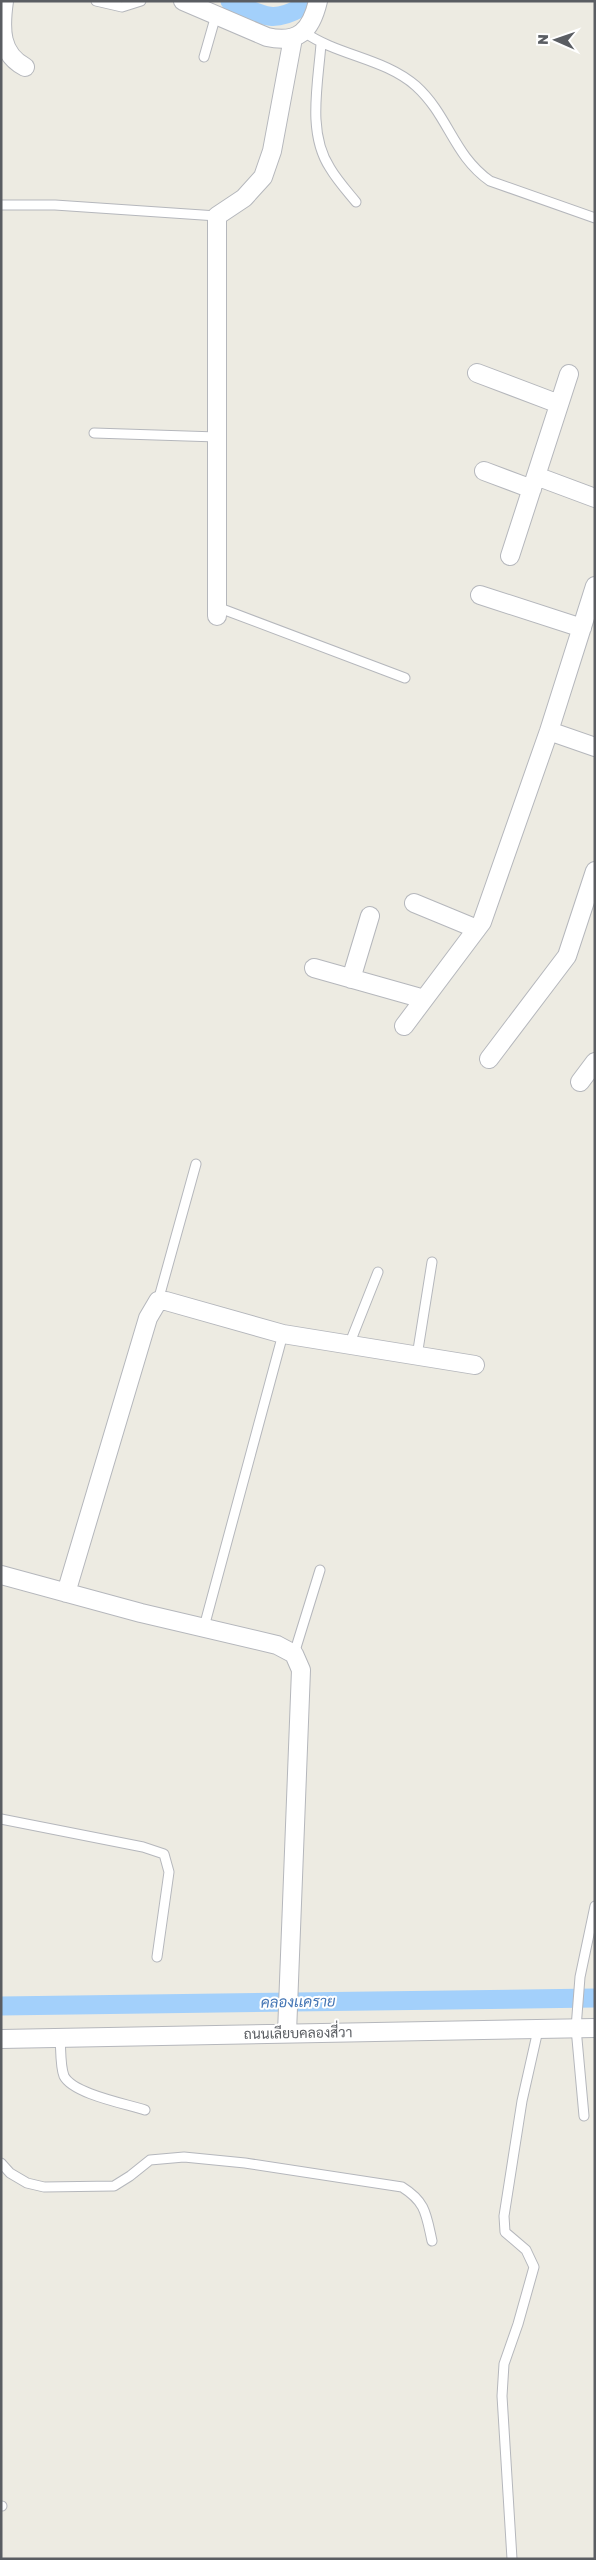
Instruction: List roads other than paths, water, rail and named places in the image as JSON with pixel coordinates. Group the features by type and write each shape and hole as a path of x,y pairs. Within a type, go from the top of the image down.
{"street":[{"path":"4,1 2,32 5,52 12,61 25,67"},
{"path":"183,1 267,38 282,40 298,35 312,21 318,1"},
{"path":"217,612 217,216 244,198 263,177 272,151 298,35"},
{"path":"477,373 559,404"},
{"path":"510,556 569,374"},
{"path":"484,471 595,498"},
{"path":"404,1026 482,922 549,731 595,586"},
{"path":"480,595 582,628"},
{"path":"549,731 595,747"},
{"path":"488,1059 567,956 595,871"},
{"path":"414,903 477,928"},
{"path":"352,979 370,916"},
{"path":"314,968 424,999"},
{"path":"580,1082 595,1062"},
{"path":"66,1594 148,1318 158,1301 166,1301 283,1334 475,1365"},
{"path":"1,1575 66,1594 277,1645 294,1654 301,1670 287,2032"},
{"name":"ถนนเลียบคลองสี่วา","path":"1,2039 287,2032 595,2028"}],"lane":[{"path":"96,1 122,7 141,1"},
{"path":"204,57 216,15"},
{"path":"298,35 371,61 393,71 416,86 442,116 463,157 477,172 490,181 595,218"},
{"path":"321,44 316,112 319,143 329,167 356,202"},
{"path":"1,205 56,205 217,216"},
{"path":"94,433 217,437"},
{"path":"217,612 405,678"},
{"path":"158,1301 196,1164"},
{"path":"417,1356 432,1262"},
{"path":"349,1345 378,1272"},
{"path":"204,1626 283,1334"},
{"path":"294,1654 320,1570"},
{"path":"1,1819 143,1847 164,1854 170,1872 157,1957"},
{"path":"584,2116 576,2028 580,1977 592,1937 595,1906"},
{"path":"512,2559 502,2396 504,2364 534,2267 526,2250 506,2232 504,2216 522,2101 538,2030"},
{"path":"60,2037 64,2076 72,2085 89,2093 145,2110"},
{"path":"1,2163 10,2173 27,2183 44,2187 114,2186 150,2160 184,2157 245,2163 402,2187 418,2197 426,2211 432,2240"}],"waterway":[{"path":"230,1 257,13 272,16 280,16 300,8 301,1"},
{"name":"คลองเเคราย","path":"1,2006 595,1998"}]}
